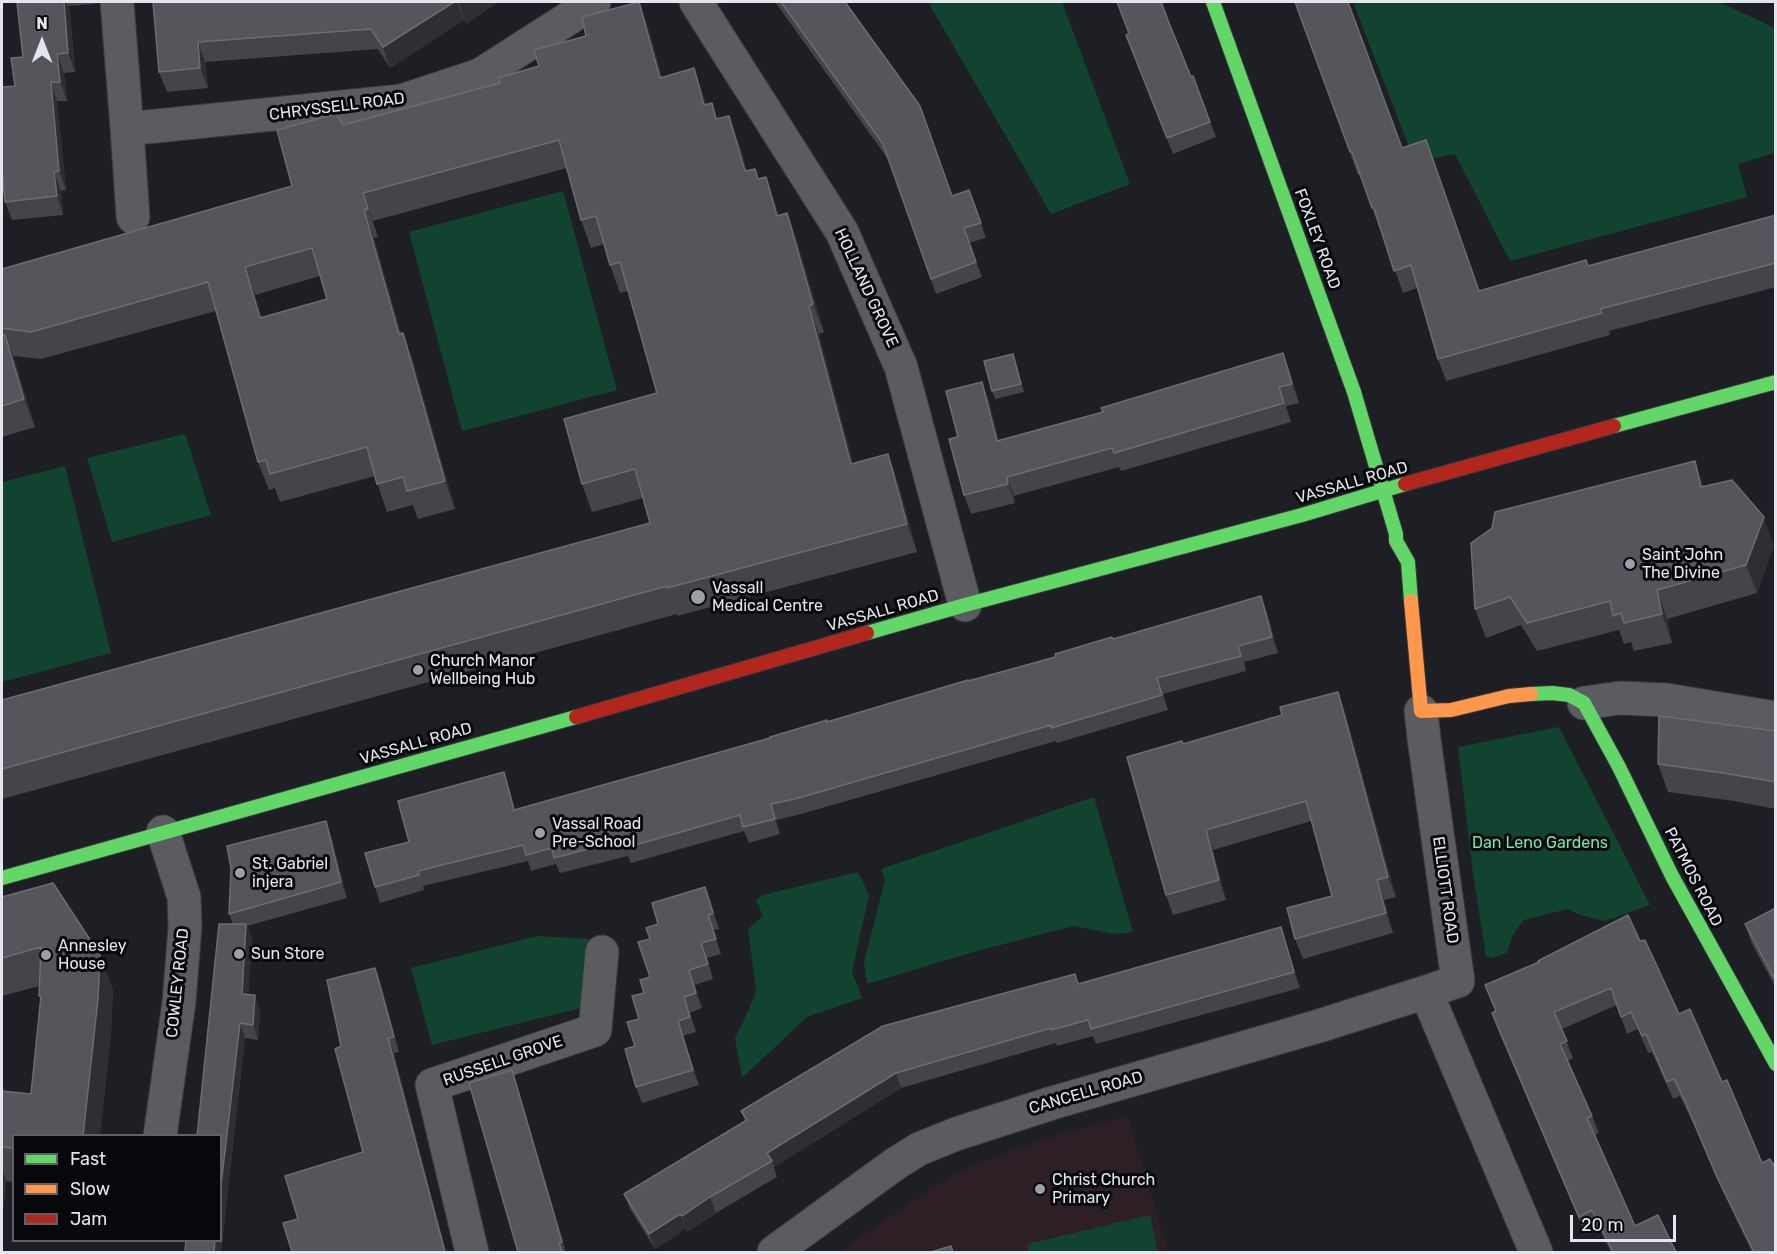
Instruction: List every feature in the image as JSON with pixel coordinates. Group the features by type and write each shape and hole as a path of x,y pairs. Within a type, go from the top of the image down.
{"street":[{"path":"117,2 133,217"},
{"name":"CHRYSSELL ROAD","path":"127,129 401,101 480,75 594,2"},
{"name":"HOLLAND GROVE","path":"696,2 842,232 892,344 901,367 965,605"},
{"name":"FOXLEY ROAD","path":"1213,2 1354,392 1382,490"},
{"name":"VASSALL ROAD","path":"2,878 965,605 1302,515 1382,490 1776,382"},
{"name":"ELLIOTT ROAD","path":"1382,490 1396,534 1396,541 1408,562 1424,739 1458,981 1426,992"},
{"path":"1421,711 1451,710 1509,696 1552,693 1569,695 1584,703 1620,698 1667,700 1776,718"},
{"name":"PATMOS ROAD","path":"1584,703 1619,767 1672,876 1776,1064"},
{"name":"COWLEY ROAD","path":"160,1134 179,1002 185,927 184,897 163,832"},
{"name":"RUSSELL GROVE","path":"472,1252 432,1085 595,1030 602,952"},
{"path":"1426,992 1536,1252"},
{"name":"CANCELL ROAD","path":"774,1252 895,1164 919,1149 956,1134 1052,1103 1319,1026 1426,992"}],"shaded area":[{"name":"Christ Church Primary","path":"1127,1116 1168,1252 840,1252 954,1174 1005,1153 1068,1132"}],"green space":[{"path":"928,2 1062,2 1130,184 1051,214"},
{"path":"1353,2 1719,2 1775,28 1775,153 1738,164 1747,197 1510,261 1455,154 1415,162"},
{"path":"563,191 617,390 462,431 409,232"},
{"path":"185,434 211,515 112,542 87,458"},
{"path":"65,466 111,653 2,682 2,482"},
{"name":"Dan Leno Gardens","path":"1559,727 1650,905 1605,921 1580,915 1568,909 1524,920 1512,936 1507,953 1491,958 1486,956 1473,874 1458,747"},
{"path":"1094,797 1133,932 1115,934 1073,926 970,953 867,984 864,962 885,880 881,869"},
{"path":"858,872 869,895 852,972 862,998 807,1017 742,1078 735,1038 756,990 748,929 763,916 756,900 763,895"},
{"path":"537,936 590,939 581,1008 432,1045 411,968"},
{"path":"1150,1215 1158,1252 1029,1252 1027,1244"}],"building":[{"path":"17,2 64,2 68,53 57,54 60,82 51,82 59,171 54,172 57,196 5,202 2,168 2,87 15,86 11,58 23,57"},
{"path":"153,2 454,2 383,47 371,29 198,42 200,68 159,72"},
{"path":"639,2 660,78 694,68 704,105 712,103 716,119 729,116 745,171 755,169 758,179 766,177 777,216 787,213 813,304 809,306 851,464 888,454 907,524 667,588 667,586 2,769 2,700 650,523 635,469 582,484 564,419 657,393 620,262 610,265 596,216 581,220 559,140 363,193 368,209 364,210 399,334 403,333 445,481 407,491 403,477 377,484 367,447 270,474 266,460 258,462 208,282 31,332 2,328 2,269 292,186 277,130 336,114 343,125 500,83 498,78 539,66 534,50 586,36 582,17","holes":["312,248 327,299 260,318 245,267"]},
{"path":"781,2 845,2 920,106 952,196 969,190 981,223 964,228 976,262 931,279 883,144"},
{"path":"1117,2 1163,3 1161,3 1210,122 1167,138 1126,35 1129,33"},
{"path":"1295,2 1348,2 1402,148 1426,140 1479,291 1586,260 1588,266 1776,215 1776,263 1600,309 1602,313 1438,359 1411,265 1394,271 1374,208 1372,208 1352,152 1350,152"},
{"path":"5,335 24,399 2,406 2,336"},
{"path":"1283,353 1292,384 1279,387 1284,403 1114,453 1112,448 1007,477 1008,484 964,495 949,439 958,437 946,391 982,382 997,441 1103,412 1101,408"},
{"path":"1013,354 1021,384 992,391 984,361"},
{"name":"Saint John The Divine","path":"1695,461 1701,487 1732,480 1764,517 1746,565 1657,590 1662,614 1624,623 1621,613 1613,616 1610,601 1527,623 1510,597 1475,609 1471,543 1492,528 1495,512"},
{"path":"1261,596 1272,637 1238,646 1241,656 1157,678 1162,695 1051,728 1051,725 771,804 775,819 743,827 740,815 625,848 623,840 554,858 552,848 526,855 523,845 418,871 419,875 375,887 365,853 409,842 398,801 504,772 514,810 1056,657 1055,654 1112,637 1113,639"},
{"path":"1338,692 1388,877 1377,880 1386,913 1295,939 1287,908 1332,896 1306,801 1206,830 1219,880 1166,895 1127,757 1182,741 1183,744 1282,715 1280,707"},
{"path":"1659,716 1776,731 1776,782 1658,764"},
{"path":"326,821 341,882 229,914 231,868 227,846"},
{"path":"53,883 100,955 98,999 83,1134 12,1134 12,1148 2,1147 2,1091 31,1094 41,996 39,996 41,947 2,958 2,897"},
{"path":"705,887 713,913 708,915 716,939 701,943 708,964 689,970 696,993 684,997 690,1017 678,1021 693,1070 636,1087 625,1049 635,1046 627,1022 639,1019 632,996 644,993 640,980 650,977 638,942 650,939 646,928 658,924 652,903"},
{"path":"1776,908 1776,982 1745,924"},
{"path":"1628,915 1640,941 1645,940 1679,1014 1690,1009 1722,1082 1727,1080 1762,1163 1770,1159 1776,1169 1776,1252 1754,1252 1716,1175 1674,1079 1667,1082 1646,1034 1642,1036 1631,1012 1621,1017 1611,988 1554,1012 1567,1041 1560,1044 1592,1116 1587,1118 1635,1226 1658,1215 1676,1252 1613,1252 1592,1210 1579,1217 1492,1013 1496,1011 1485,985 1539,962"},
{"path":"219,924 246,924 242,994 255,995 253,1025 240,1023 222,1177 222,1134 197,1134"},
{"path":"1281,927 1294,972 1091,1029 1088,1020 1051,1030 1051,1028 896,1073 767,1153 772,1161 649,1234 624,1194 747,1120 741,1111 883,1026 1075,974 1078,984"},
{"path":"375,968 394,1037 388,1038 445,1252 292,1252 283,1223 298,1219 285,1176 363,1152 335,1049 341,1046 327,980"},
{"path":"512,1070 562,1242 559,1243 562,1252 518,1252 469,1083"},
{"path":"186,1242 215,1242 214,1252 185,1252"},
{"path":"951,1246 953,1252 931,1252"}],"traffic: fast":[{"path":"1213,2 1354,392 1396,534 1396,541 1408,562 1411,601"},
{"path":"1614,426 1776,382"},
{"path":"867,633 1302,515 1405,484"},
{"path":"1531,694 1569,695 1584,703 1619,767 1672,876 1776,1064"},
{"path":"2,878 576,717"}],"traffic: slow":[{"path":"1411,601 1421,711 1451,710 1509,696 1531,694"}],"traffic: jam":[{"path":"1405,484 1614,426"},
{"path":"576,717 867,633"}],"place":[{"name":"Saint John The Divine","path":"1630,564"},
{"name":"Vassall Medical Centre","path":"698,597"},
{"name":"Church Manor Wellbeing Hub","path":"418,670"},
{"name":"Vassal Road Pre-School","path":"540,833"},
{"name":"St. Gabriel injera","path":"240,873"},
{"name":"Sun Store","path":"239,954"},
{"name":"Annesley House","path":"46,955"},
{"name":"Christ Church Primary","path":"1040,1189"}]}
